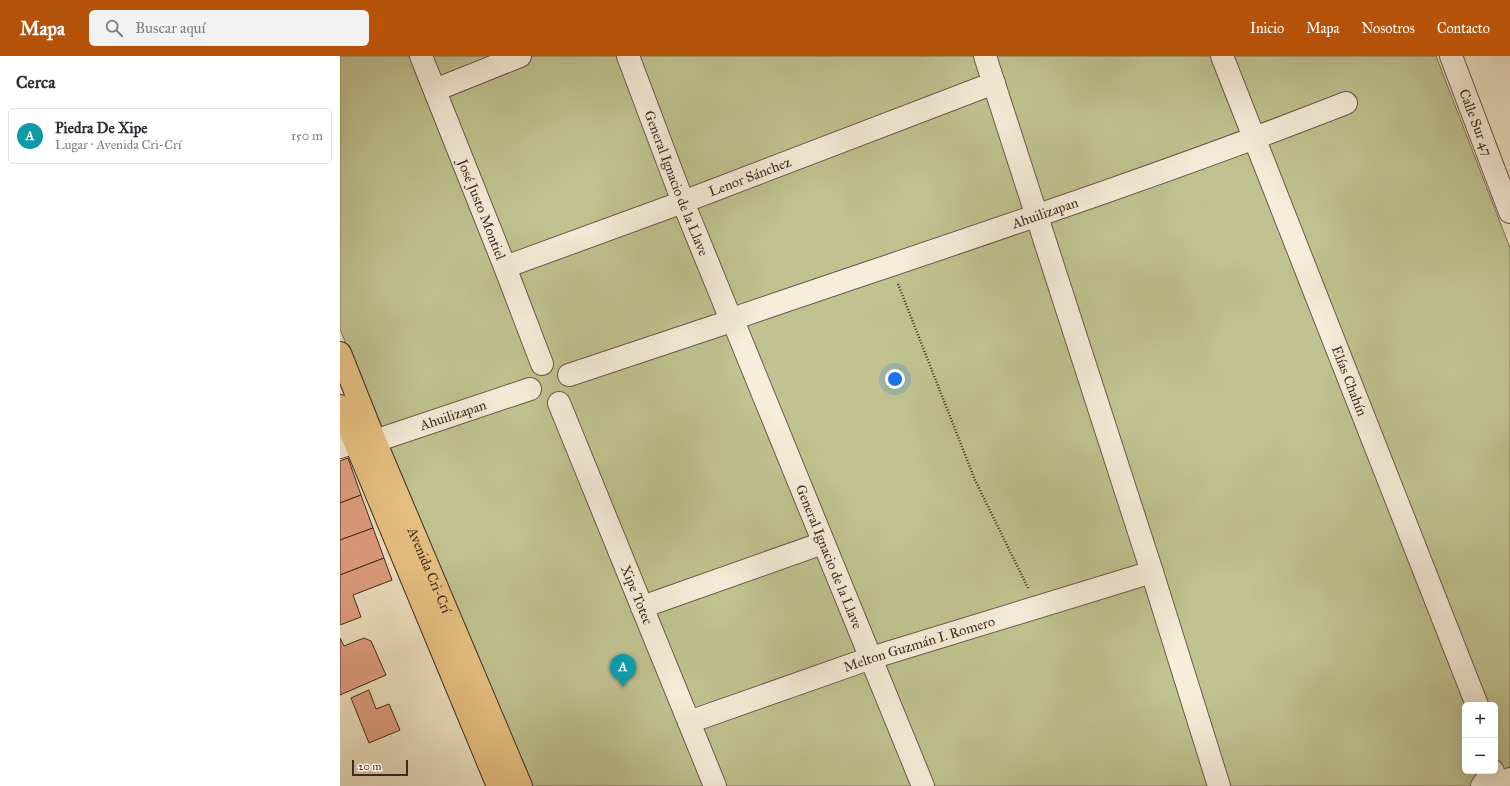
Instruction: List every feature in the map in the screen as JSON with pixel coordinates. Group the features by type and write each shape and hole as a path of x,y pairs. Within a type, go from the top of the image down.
{"main road":[{"name":"Avenida Cri-Crí","path":"340,353 357,443 498,786"},
{"name":"Avenida Cri-Crí","path":"340,406 522,786"}],"street":[{"name":"José Justo Montiel","path":"421,56 542,364"},
{"path":"435,90 520,56"},
{"name":"General Ignacio de la Llave","path":"628,56 683,202 923,786"},
{"path":"985,56 1152,572 1219,786"},
{"name":"Elías Chahín","path":"1222,56 1476,702"},
{"name":"Calle Sur 47","path":"1451,56 1510,212"},
{"name":"Lenor Sánchez","path":"505,267 683,202 994,83"},
{"name":"Ahuilizapan","path":"569,375 1036,216 1254,139 1346,103"},
{"path":"549,362 557,363 563,367 569,375 571,386 569,393 559,403 546,404 540,402 534,397 530,389 532,372 536,367 542,364 549,362"},
{"name":"Ahuilizapan","path":"357,443 530,389"},
{"name":"Xipe Totec","path":"559,403 715,786"},
{"path":"642,607 823,543"},
{"name":"Melton Guzmán I. Romero","path":"689,722 871,658 1152,572"},
{"path":"1482,786 1490,774"},
{"path":"1503,786 1510,779"}],"path":[{"path":"890,265 975,480 1037,607"}],"green space":[{"path":"340,56 1436,56 1510,248 1510,766 1491,786 532,786 379,427 340,329"}],"building":[{"path":"348,458 361,495 340,503 340,461"},
{"path":"361,495 373,528 340,540 340,503"},
{"path":"373,528 384,558 340,575 340,540"},
{"path":"384,558 392,580 353,595 361,617 340,625 340,575"},
{"path":"340,638 344,646 364,638 371,641 386,675 340,695"},
{"path":"369,690 376,709 389,704 400,730 369,743 351,698"}],"place":[{"name":"Piedra De Xipe","path":"623,687"}]}
